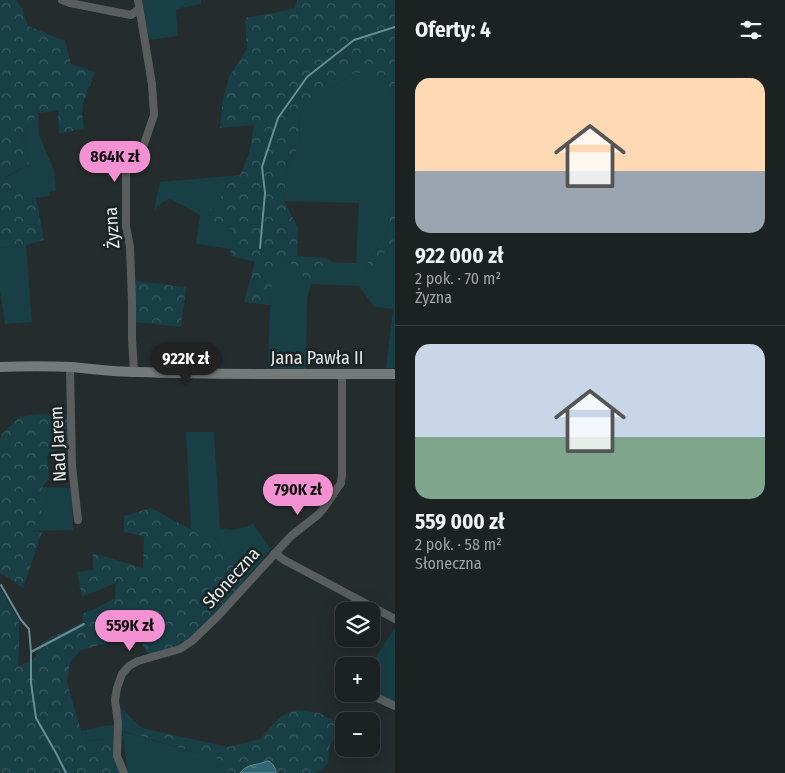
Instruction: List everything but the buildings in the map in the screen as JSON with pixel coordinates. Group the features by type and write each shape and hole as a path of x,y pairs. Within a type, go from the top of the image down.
{"street":[{"path":"62,0 131,15 139,9"},
{"name":"Żyzna","path":"134,372 130,247 126,226 126,170 142,150 154,115 152,84 138,0"},
{"path":"0,367 70,367 134,372"},
{"name":"Nad Jarem","path":"70,367 72,466 78,520"},
{"name":"Jana Pawła II","path":"134,372 395,374"},
{"name":"Słoneczna","path":"124,773 118,756 118,723 115,700 122,674 129,666 138,661 180,650 185,646 218,616 291,536 324,508 341,483 342,374"},
{"path":"275,553 284,560 395,619"},
{"path":"380,699 395,706"}],"green space":[{"path":"0,0 16,0 22,8 28,26 65,41 71,64 95,72 83,103 84,128 59,134 58,111 38,113 23,135 29,164 5,177 28,201 36,198 44,240 26,245 0,248"},
{"path":"141,0 201,0 201,4 176,9 178,36 149,40"},
{"path":"297,0 395,0 395,99 386,82 371,73 354,73 324,92 300,112 299,146 288,163 284,201 298,228 297,256 327,258 324,268 310,284 301,273 295,272 289,259 274,264 270,305 244,302 255,262 230,256 233,229 210,225 209,210 220,199 227,185 240,175 249,154 254,125 220,128 223,99 229,77 247,48 245,18 295,8"},
{"path":"354,73 371,73 386,82 395,99 395,202 385,236 372,253 366,268 370,271 376,259 388,250 395,236 395,368 386,368 393,309 374,307 359,286 311,284 307,298 306,369 268,369 273,264 289,259 295,271 324,268 327,258 333,262 356,263 359,203 284,201 288,163 299,146 300,112 324,92"},
{"path":"38,113 39,135 54,170 56,191 50,192 50,196 28,201 5,178 29,164 23,135"},
{"path":"240,175 227,185 220,199 209,210 233,229 232,249 196,244 200,215 170,199 164,201 154,210 160,182"},
{"path":"395,202 395,236 388,250 376,259 370,272 366,268 372,253 385,236"},
{"path":"26,245 32,322 5,324 0,291 0,248"},
{"path":"134,281 186,287 181,327 134,322"},
{"path":"37,414 68,415 69,442 47,456 49,478 42,487 48,496 33,531 42,532 23,588 0,573 0,441 2,434 20,417"},
{"path":"186,432 214,432 220,528 233,530 251,525 252,523 271,549 244,581 212,534 199,534 191,529"},
{"path":"42,487 71,488 73,530 32,531 48,496"},
{"path":"151,508 199,534 212,534 244,581 197,636 179,646 148,655 138,635 81,650 70,662 67,682 81,731 86,730 87,741 114,738 121,773 1,773 0,588 19,621 18,666 34,660 42,642 83,622 82,614 115,598 116,583 82,597 77,572 93,570 93,553 143,568 144,536 124,532 124,516"},
{"path":"395,628 395,702 380,696 380,657 376,657"},
{"path":"119,706 142,728 124,732 232,763 227,773 128,773"},
{"path":"295,710 319,713 335,721 335,738 329,748 325,767 315,773 227,773 231,763 123,731 142,728 228,747 260,739 280,717"},
{"path":"115,725 114,738 87,741 86,730"}],"water":[{"path":"267,761 273,765 276,773 240,773 249,766"}],"waterway":[{"path":"260,248 265,193 262,167 278,118 307,77 354,40 395,27"},
{"path":"1,585 21,620 29,629 31,683 36,718 66,773"},
{"path":"31,652 84,624"}]}
